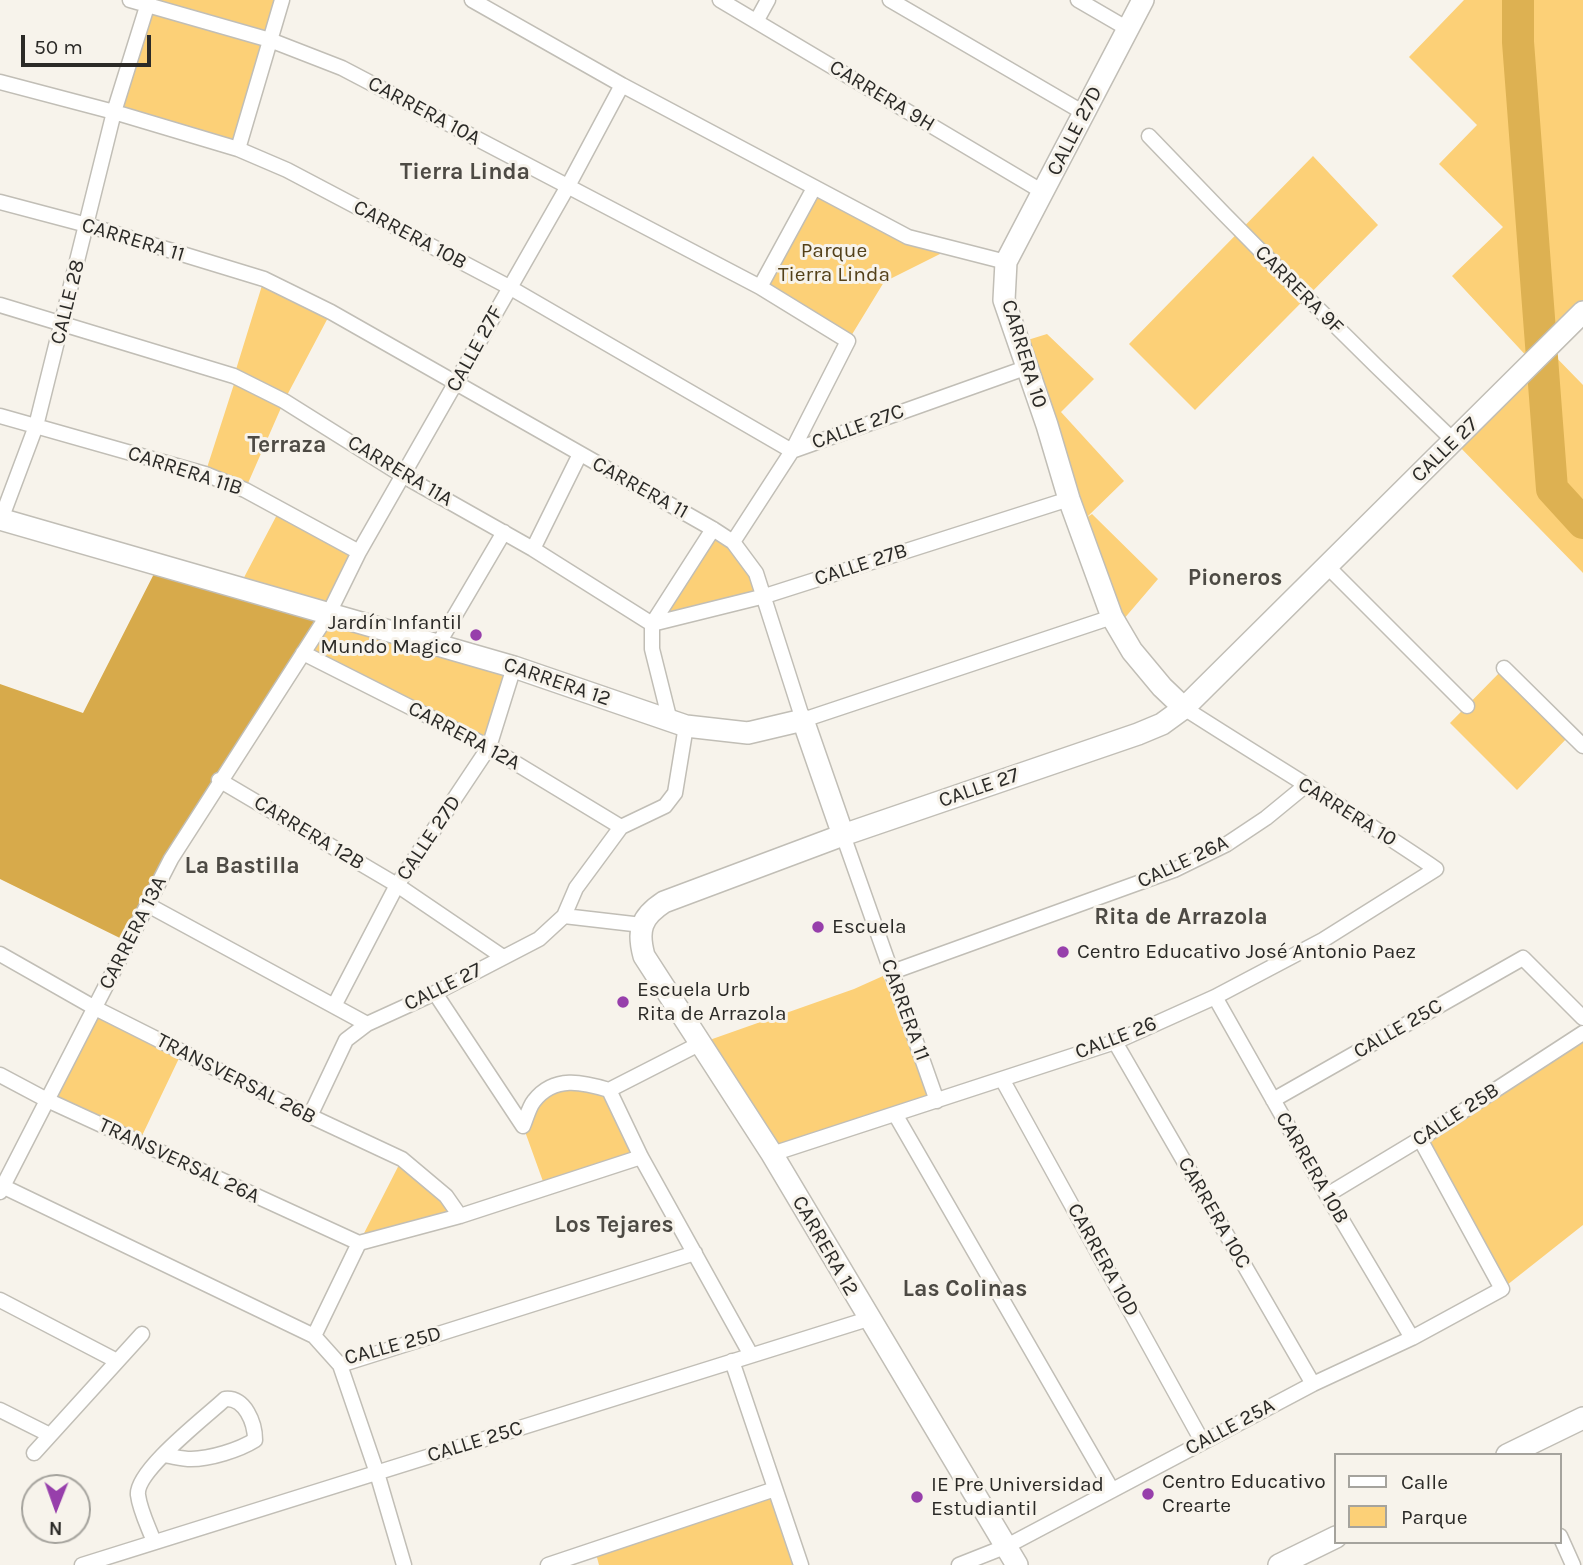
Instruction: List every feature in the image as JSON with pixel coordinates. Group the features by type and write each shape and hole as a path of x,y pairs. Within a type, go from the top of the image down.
{"street":[{"name":"CARRERA 10A","path":"131,0 270,40 342,68 760,287 848,341 792,451"},
{"path":"238,149 282,0"},
{"path":"472,0 622,85 908,237 1006,262"},
{"name":"CARRERA 9H","path":"720,0 758,20 896,106 1043,192"},
{"path":"758,20 768,0"},
{"path":"890,0 1084,113"},
{"path":"1079,0 1128,29"},
{"name":"CALLE 27D","path":"1006,262 1143,0"},
{"name":"CALLE 28","path":"0,520 36,426 114,112 148,3"},
{"name":"CARRERA 10B","path":"0,82 238,149 287,170 509,287 792,451"},
{"name":"CALLE 27F","path":"329,612 359,552 457,384 622,85"},
{"name":"CARRERA 9F","path":"1149,136 1240,232 1454,441"},
{"path":"760,287 814,188"},
{"name":"CARRERA 11","path":"0,202 87,225 264,279 331,312 733,542 756,573 765,596 803,720 937,1101"},
{"name":"CARRERA 10","path":"1006,262 1004,300 1069,499 1112,617 1132,651 1161,687 1184,708 1305,786 1358,816 1436,869"},
{"name":"CARRERA 11A","path":"0,305 234,376 284,401 402,475 533,549 652,624"},
{"name":"CALLE 27","path":"642,925 650,911 664,902 843,835 1162,724 1184,708 1583,312"},
{"name":"CALLE 27C","path":"733,542 792,451 1028,367"},
{"name":"CARRERA 11B","path":"0,416 205,474 245,490 359,552"},
{"path":"533,549 580,454"},
{"name":"CALLE 27B","path":"652,624 765,596 1069,499"},
{"name":"CARRERA 12","path":"0,520 514,667 678,723 748,733 803,720 1112,617"},
{"path":"642,925 564,916 576,888 621,827 665,806 675,793 678,723 652,649 652,624 713,529"},
{"path":"437,646 504,533"},
{"path":"1326,565 1467,706"},
{"name":"CARRERA 13A","path":"1,1188 171,859 219,780 329,612"},
{"name":"CARRERA 12A","path":"303,653 489,747 621,827"},
{"name":"CALLE 27D","path":"334,1006 397,885 489,747 514,667"},
{"path":"1504,668 1583,746"},
{"name":"CARRERA 12B","path":"219,780 397,885 503,957"},
{"name":"CALLE 26A","path":"892,972 1174,870 1227,844 1266,818 1305,786"},
{"name":"CALLE 26","path":"772,1154 1115,1042 1215,997 1323,940 1436,869"},
{"path":"148,905 367,1024"},
{"name":"CALLE 27","path":"310,1116 346,1040 367,1024 435,993 540,939 564,916"},
{"name":"CARRERA 12","path":"642,925 640,942 644,956 772,1154 868,1319 1012,1556"},
{"name":"TRANSVERSAL 26B","path":"0,954 94,1008 402,1159 446,1196 460,1216"},
{"name":"CALLE 25C","path":"1273,1100 1523,958 1583,1018"},
{"path":"435,993 523,1126 533,1101 555,1084 582,1081 609,1090 701,1043"},
{"name":"CARRERA 10B","path":"1215,997 1412,1338"},
{"name":"CALLE 25B","path":"1327,1195 1420,1139 1583,1033"},
{"name":"CARRERA 10C","path":"1115,1042 1313,1384"},
{"name":"TRANSVERSAL 26A","path":"0,1075 47,1100 359,1244"},
{"name":"CARRERA 10D","path":"1002,1079 1202,1441"},
{"path":"609,1090 641,1157 751,1355"},
{"path":"895,1115 1112,1490"},
{"name":"CALLE 25A","path":"959,1565 1012,1556 1112,1490 1313,1384 1412,1338 1502,1289 1420,1139"},
{"path":"314,1336 359,1244 460,1216 641,1157"},
{"name":"CALLE 25D","path":"1,1188 314,1336 340,1365 695,1253"},
{"path":"0,1300 117,1361"},
{"name":"CALLE 25C","path":"82,1565 868,1319"},
{"path":"34,1453 142,1334"},
{"path":"732,1361 801,1565"},
{"path":"340,1365 377,1473 404,1565"},
{"path":"153,1542 138,1495 139,1485 149,1469 163,1455 225,1399 234,1398 241,1401 255,1430 255,1440 248,1444 205,1457 190,1459 163,1455"},
{"path":"0,1410 50,1435"},
{"path":"1518,1452 1583,1418"},
{"path":"548,1565 775,1489"},
{"path":"1279,1565 1334,1538"},
{"path":"1562,1540 1573,1565"},
{"path":"594,1550 599,1565"}],"green space":[{"path":"149,0 282,0 238,149 115,112"},
{"path":"1464,0 1583,0 1583,311 1547,348 1583,385 1583,573 1454,441 1532,362 1452,276 1503,227 1439,164 1477,125 1409,57"},
{"path":"1313,156 1378,225 1195,410 1129,344"},
{"name":"Parque Tierra Linda","path":"814,188 908,237 952,248 884,282 848,341 760,287"},
{"path":"264,279 331,312 284,401 245,490 205,474"},
{"path":"1047,334 1094,379 1061,412 1124,481 1086,518 1092,514 1158,579 1117,627 1018,343"},
{"path":"280,509 359,552 329,612 514,667 489,747 303,653 239,587"},
{"path":"713,529 733,542 761,593 652,624"},
{"path":"1504,668 1570,735 1517,790 1450,723"},
{"path":"883,976 937,1101 772,1154 701,1043 854,989"},
{"path":"95,1008 182,1052 139,1142 47,1100"},
{"path":"1583,1033 1583,1225 1502,1289 1420,1139"},
{"path":"555,1084 609,1090 641,1157 545,1187 523,1126"},
{"path":"402,1159 460,1216 359,1243"},
{"path":"775,1489 801,1565 599,1565 595,1550"}],"shaded area":[{"path":"159,564 329,613 128,942 0,879 0,684 83,713"}],"waterway":[{"path":"1518,0 1518,42 1552,489 1583,523"}],"place":[{"name":"Jardín Infantil Mundo Magico","path":"476,635"},
{"name":"Escuela","path":"818,927"},
{"name":"Centro Educativo José Antonio Paez","path":"1063,952"},
{"name":"Escuela Urb Rita de Arrazola","path":"623,1002"},
{"name":"Centro Educativo Crearte","path":"1148,1494"},
{"name":"IE Pre Universidad Estudiantil","path":"917,1497"}],"district":[{"name":"Tierra Linda","path":"465,172"},
{"name":"Terraza","path":"287,445"},
{"name":"Pioneros","path":"1235,578"},
{"name":"La Bastilla","path":"242,866"},
{"name":"Rita de Arrazola","path":"1181,917"},
{"name":"Los Tejares","path":"614,1225"},
{"name":"Las Colinas","path":"965,1289"}]}
